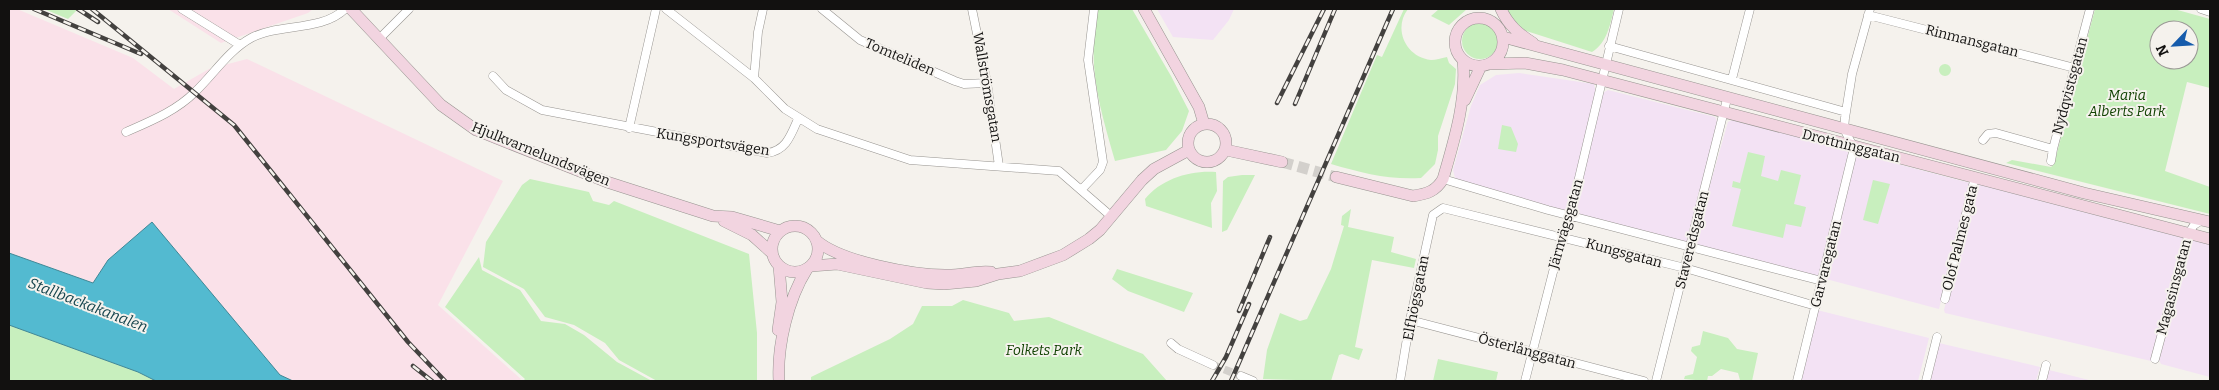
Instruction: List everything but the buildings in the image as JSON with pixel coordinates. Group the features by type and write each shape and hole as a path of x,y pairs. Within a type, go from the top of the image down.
{"street":[{"path":"182,9 240,46"},
{"path":"126,132 156,119 183,102 240,46 266,32 324,20 334,17 345,9"},
{"name":"Hjulkvarnelundsvägen","path":"351,9 441,105 476,130 607,182 714,216 752,235 772,253"},
{"path":"379,39 409,9"},
{"path":"629,128 656,9"},
{"path":"666,9 754,78 785,109 817,129 910,160 1059,171 1112,217"},
{"path":"754,78 758,32 763,9"},
{"name":"Tomteliden","path":"822,9 860,40 955,81 969,84 988,83"},
{"name":"Wallströmsgatan","path":"972,9 988,83 999,166"},
{"path":"1082,189 1100,170 1103,162 1088,60 1094,9"},
{"path":"1144,9 1199,107 1204,124"},
{"path":"1492,21 1494,9"},
{"path":"1501,9 1508,22 1516,31 1543,50"},
{"name":"Järnvägsgatan","path":"1525,381 1562,237 1570,216 1619,9"},
{"path":"1732,79 1750,9"},
{"name":"Nydqvistsgatan","path":"1983,140 1988,134 1996,133 2053,149 2090,9"},
{"path":"2201,9 2210,12"},
{"path":"1853,146 1844,129 1846,112 1852,74 1869,12"},
{"name":"Rinmansgatan","path":"1869,12 2075,68"},
{"path":"1336,178 1413,196 1430,192 1440,185 1460,113 1464,80 1463,60 1456,48 1455,36 1461,25 1475,14 1492,21 1498,26 1503,38 1501,52 1486,65 1460,113"},
{"name":"Drottninggatan","path":"1503,38 2084,193 2206,221"},
{"path":"1609,46 1846,112"},
{"path":"1463,60 1474,65 1486,65"},
{"name":"Drottninggatan","path":"1486,65 1525,64 1546,66 2210,239"},
{"name":"Kungsportsvägen","path":"493,76 506,90 542,110 767,153 776,152 782,148 798,118"},
{"name":"Staveredsgatan","path":"1656,381 1727,99"},
{"path":"1204,124 1217,126 1225,136 1226,150 1219,159 1208,163 1196,160 1189,150 1190,134 1204,124"},
{"name":"Garvaregatan","path":"1797,381 1853,146"},
{"path":"2050,161 2053,149"},
{"path":"779,266 792,272 837,264 936,283 976,281 998,274 1020,271 1063,255 1090,239 1154,169 1189,150"},
{"path":"1226,150 1282,162"},
{"name":"Olof Palmes gata","path":"1945,299 1975,177"},
{"name":"Kungsgatan","path":"1443,179 1570,216 1822,281"},
{"name":"Kungsgatan","path":"1433,216 1443,208 1449,209 1685,268 1816,306"},
{"name":"Hjulkvarnelundsvägen","path":"714,216 732,218 780,231"},
{"name":"Elfhögsgatan","path":"1400,381 1410,320 1433,216"},
{"name":"Magasinsgatan","path":"2155,360 2189,233 2194,225 2206,221"},
{"path":"779,381 778,337 782,295 779,266 772,253 774,239 780,231 789,227 799,226 812,233 817,241 839,255 906,271 948,276 989,271 998,274"},
{"path":"779,347 795,291 817,256 817,241"},
{"name":"Österlånggatan","path":"1410,320 1644,381"},
{"path":"1926,381 1937,337"},
{"path":"1171,343 1178,349 1213,365"},
{"path":"2042,381 2046,366"},
{"path":"1241,376 1253,381"}],"shaded area":[{"path":"9,9 17,9 133,58 174,89 209,69 247,59 503,181 438,305 521,379 519,381 293,381 280,375 108,260 94,283 9,253"},
{"path":"168,9 313,9 308,13 221,43"},
{"path":"1157,9 1234,9 1229,20 1213,40 1173,37"},
{"path":"1519,73 1594,84 1596,94 1568,208 1562,211 1468,184 1455,178 1453,170 1471,106 1480,85 1496,75"},
{"path":"1608,90 1715,117 1717,121 1688,244 1574,215 1603,93"},
{"path":"1732,120 1851,149 1818,278 1696,246 1694,241 1728,122"},
{"path":"1856,153 1970,183 1939,309 1826,279"},
{"path":"1979,184 2185,236 2151,361 1945,313 1944,310 1976,186"},
{"path":"2194,240 2210,244 2210,377 2161,364 2159,360 2190,243"},
{"path":"1817,310 1929,338 1918,381 1800,381"},
{"path":"1939,343 2040,367 2036,381 1930,381"},
{"path":"2049,370 2093,381 2046,381"}],"green space":[{"path":"44,9 78,9 68,19"},
{"path":"1098,9 1132,9 1189,111 1182,131 1166,150 1115,161 1096,86 1093,49"},
{"path":"1404,9 1408,9 1402,25 1402,33 1408,48 1422,58 1431,60 1447,57 1449,63 1456,69 1455,84 1438,136 1435,164 1421,178 1398,178 1376,175 1331,164 1377,55 1382,57"},
{"path":"1439,9 1467,9 1449,25 1431,16"},
{"path":"1505,9 1614,9 1604,39 1592,52 1523,30"},
{"name":"Maria Alberts Park","path":"2095,9 2174,9 2210,19 2210,88 2187,82 2165,171 2210,187 2210,214 2006,163 2012,160 2051,167 2054,164"},
{"path":"1480,23 1487,24 1493,28 1497,34 1497,48 1493,54 1487,58 1480,59 1473,58 1467,54 1463,48 1462,41 1463,34 1467,28 1473,24"},
{"path":"1943,64 1947,64 1951,70 1947,76 1943,76 1939,72 1939,68"},
{"path":"1502,125 1511,127 1518,144 1516,152 1498,149"},
{"path":"1748,152 1765,156 1761,176 1778,181 1781,170 1801,175 1794,204 1806,207 1801,227 1786,224 1783,238 1732,226 1741,189 1732,187 1733,181 1740,183"},
{"path":"1216,172 1217,191 1211,203 1212,228 1146,206 1145,199 1159,186 1168,181 1186,174"},
{"path":"1255,175 1227,230 1222,232 1223,181 1228,177"},
{"path":"530,179 589,192 593,201 609,205 614,201 749,254 757,333 757,381 657,381 619,360 605,343 574,325 545,317 524,289 483,267 486,242 522,185"},
{"path":"1873,180 1890,184 1878,224 1863,220"},
{"path":"1351,209 1348,227 1394,237 1391,252 1416,259 1414,268 1372,260 1355,347 1363,349 1359,360 1342,354 1339,355 1331,381 1263,379 1267,350 1280,313 1300,321 1307,319 1331,269 1344,226 1341,225 1342,216"},
{"path":"479,257 482,270 520,290 541,321 565,324 584,335 617,362 652,381 523,381 525,379 445,307"},
{"path":"1117,269 1193,293 1184,312 1128,291 1112,279"},
{"name":"Folkets Park","path":"963,300 1009,313 1014,321 1049,317 1143,354 1167,381 811,381 811,377 890,339 913,324 922,306 952,306"},
{"path":"9,325 138,372 156,381 9,381"},
{"path":"1703,331 1728,338 1737,349 1758,353 1752,381 1740,380 1738,373 1721,369 1712,376 1708,376 1707,381 1684,379 1685,376 1693,374 1697,357 1691,351 1692,347 1700,345"},
{"path":"1438,359 1498,372 1496,381 1433,381"}],"water":[{"name":"Stallbackakanalen","path":"152,222 280,375 293,381 156,381 138,372 9,325 9,253 93,283 108,260"}],"tunnel":[{"path":"1282,162 1336,177"},
{"path":"1213,365 1241,376"}],"railway":[{"path":"34,9 141,54"},
{"path":"78,9 98,22"},
{"path":"92,9 234,125 408,342 445,381"},
{"path":"1277,103 1324,9"},
{"path":"1295,104 1335,9"},
{"path":"1231,381 1393,9"},
{"path":"1239,311 1270,237"},
{"path":"1212,381 1226,357 1249,304"},
{"path":"413,366 432,381"}]}
